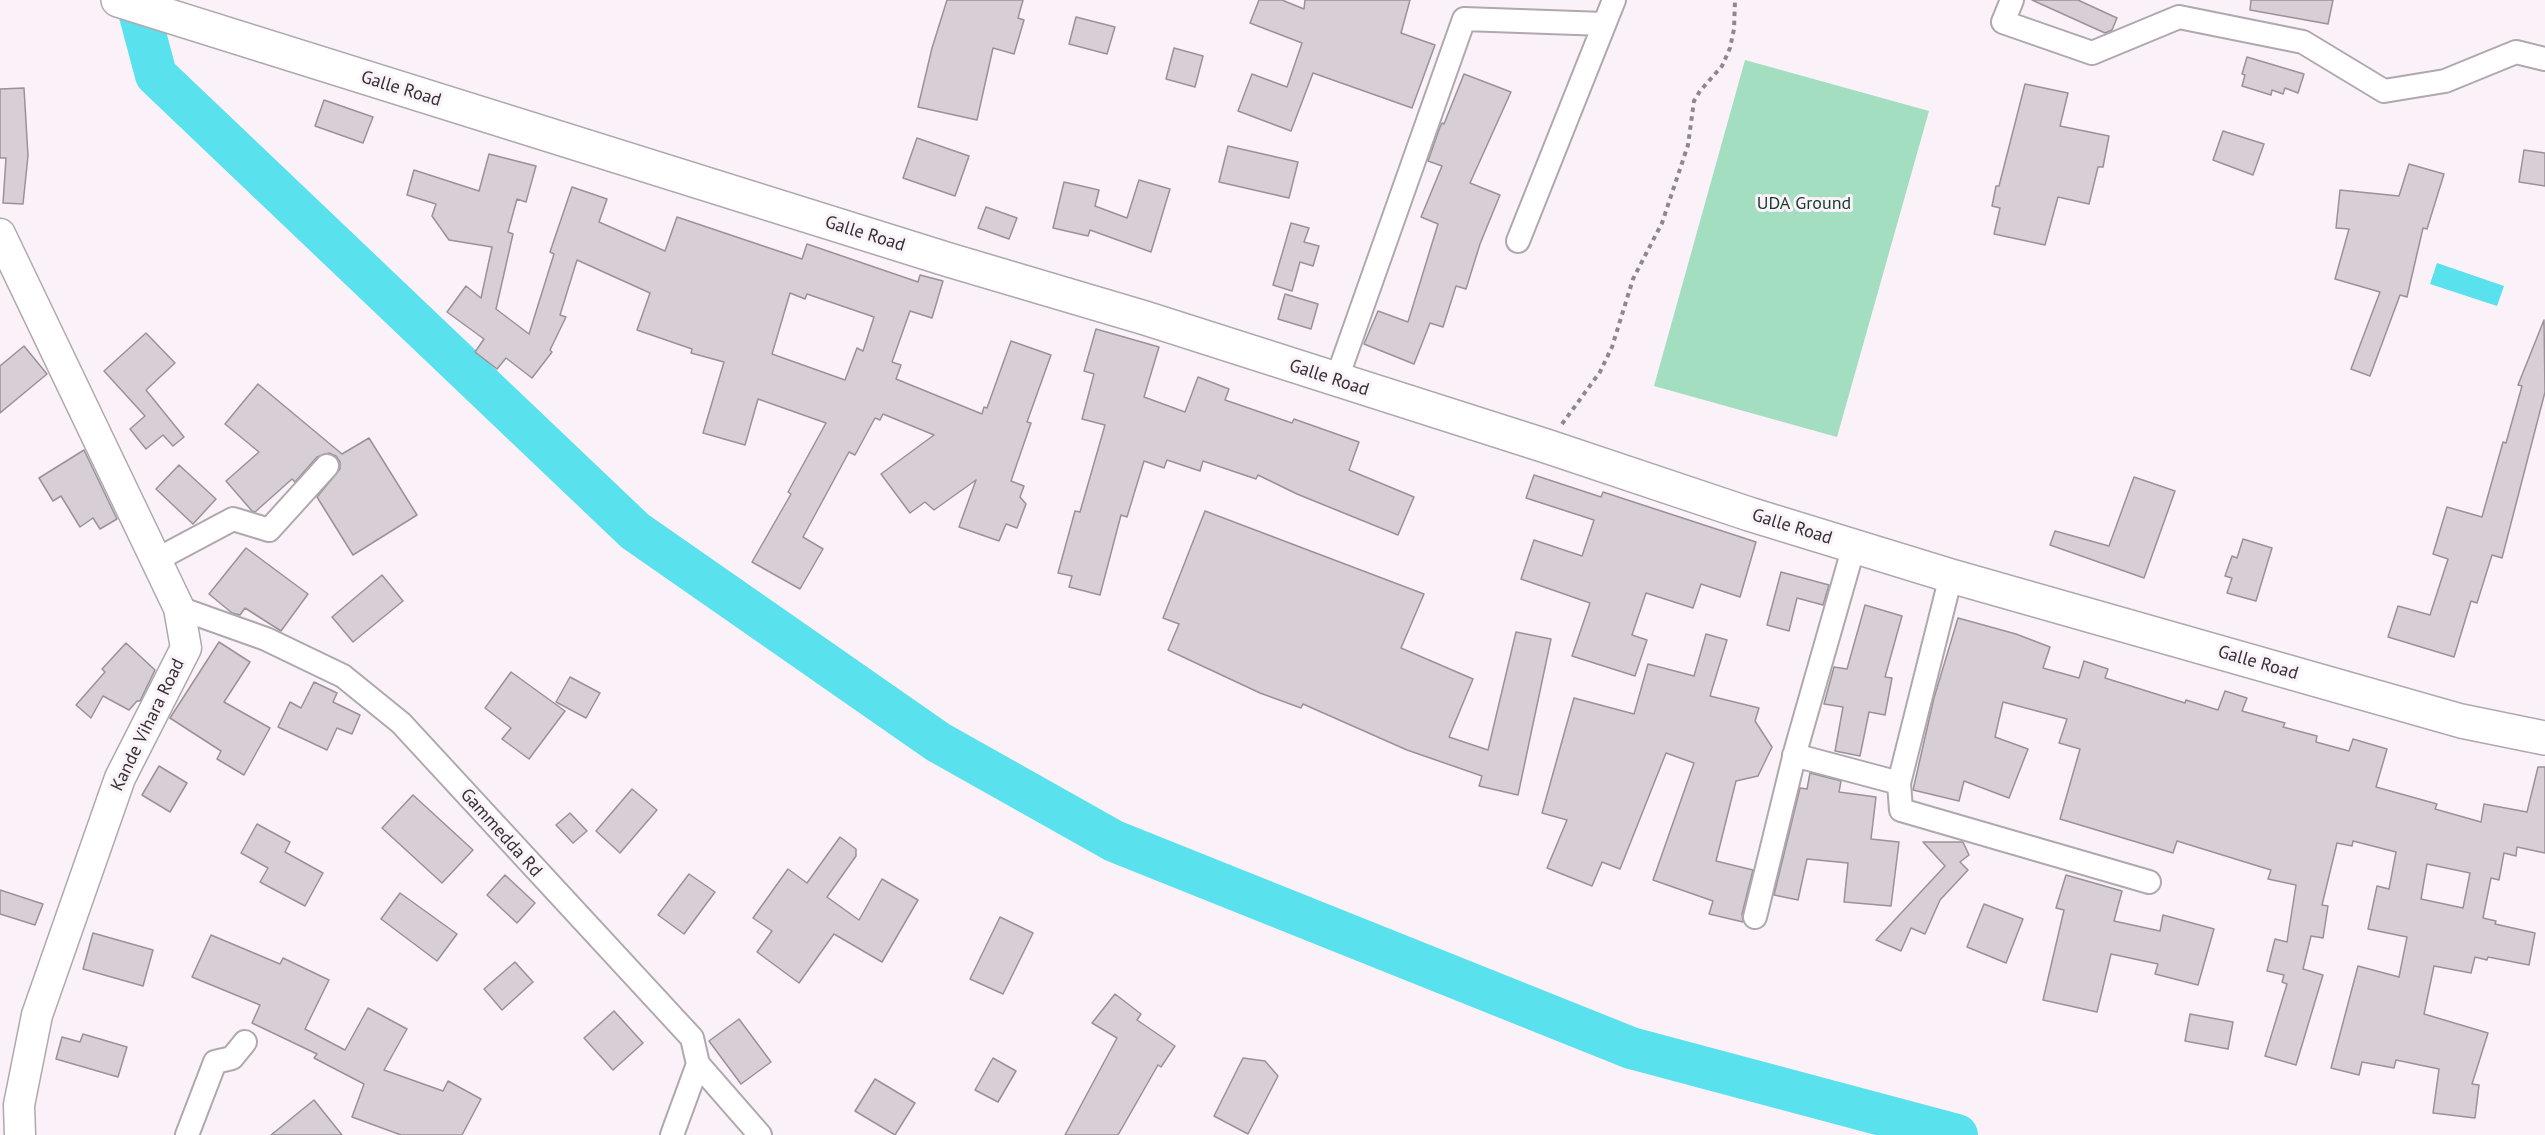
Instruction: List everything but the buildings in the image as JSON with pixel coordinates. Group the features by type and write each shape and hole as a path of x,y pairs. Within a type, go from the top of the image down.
{"highway":[{"name":"Galle Road","path":"118,0 949,260 1145,318 1336,381 1546,446 1749,514 1951,576 2461,721 2545,738"}],"main road":[{"name":"Kande Vihara Road","path":"0,234 179,608 186,648 120,778 37,1015 19,1105 20,1135"}],"street":[{"path":"1518,241 1614,0"},
{"path":"2012,0 2003,22 2092,52 2179,17 2303,42 2384,91 2445,81 2516,52 2545,59"},
{"path":"1336,381 1464,19 1604,24"},
{"path":"156,560 233,519 269,530 327,466"},
{"path":"1755,917 1794,755 1854,546"},
{"path":"1951,576 1899,783 1901,810 2149,882"},
{"name":"Gammedda Rd","path":"179,608 266,639 343,676 401,723 692,1038 698,1064 760,1135"},
{"path":"1794,755 1899,783"},
{"path":"187,1135 215,1062 232,1058 245,1042"},
{"path":"672,1135 698,1064"}],"path":[{"path":"1546,446 1600,372 1612,347 1633,279 1662,223 1688,145 1694,101 1722,66 1730,48 1734,29 1735,0"}],"green space":[{"name":"UDA Ground","path":"1745,60 1929,111 1837,437 1654,386"}],"water":[{"path":"2437,263 2504,286 2497,306 2430,284"}],"waterway":[{"path":"136,0 156,75 635,531 938,742 1114,841 1631,1048 1957,1135"}]}
